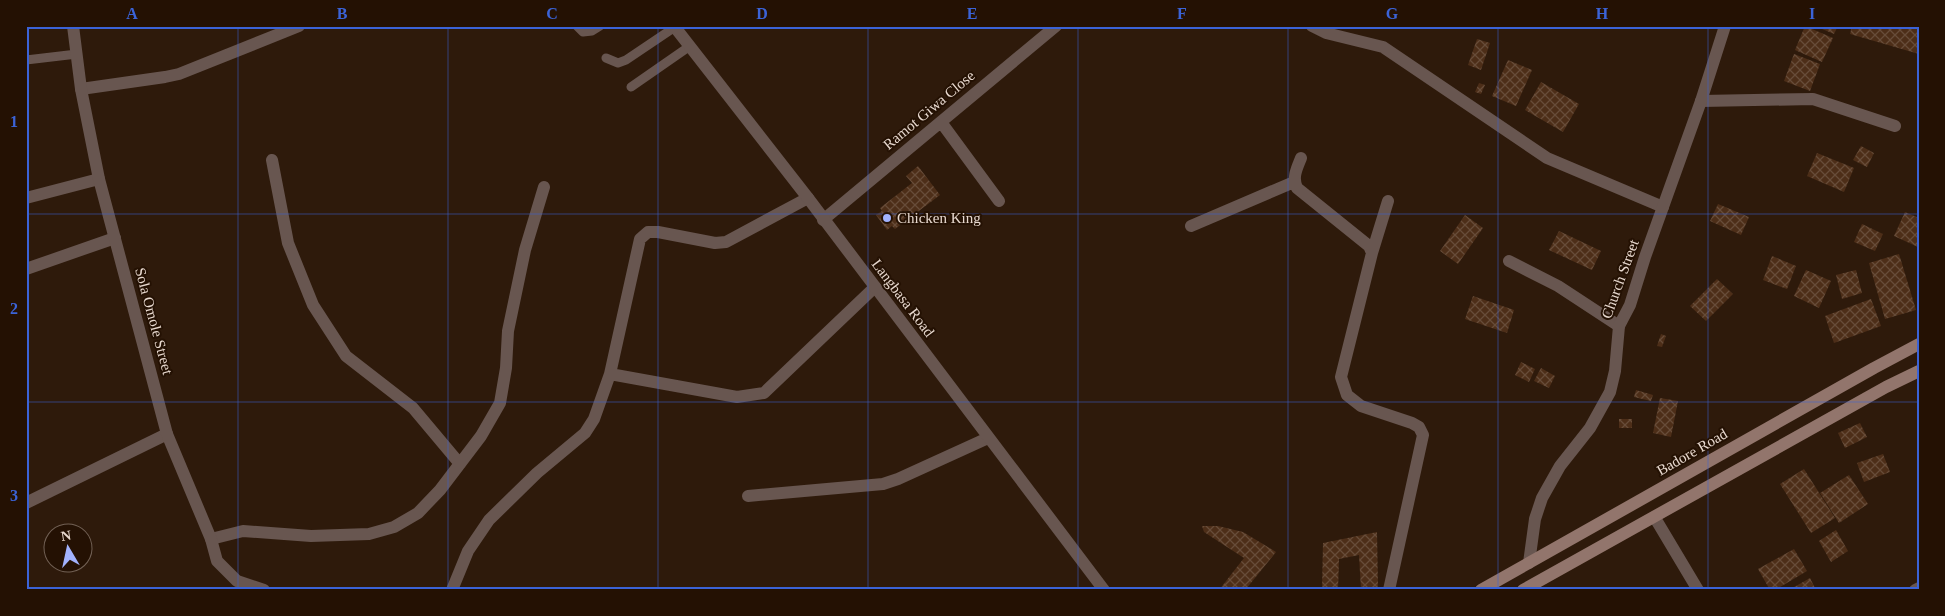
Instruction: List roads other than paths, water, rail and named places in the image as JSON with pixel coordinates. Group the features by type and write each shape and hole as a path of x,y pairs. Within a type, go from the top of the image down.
{"main road":[{"name":"Badore Road","path":"1481,590 1918,343"},
{"path":"1523,590 1919,371"}],"street":[{"name":"Sola Omole Street","path":"73,26 81,89 99,179 167,434 211,539 217,561 236,585 264,590"},
{"path":"81,89 179,74 299,26"},
{"name":"Ramot Giwa Close","path":"823,220 1056,26"},
{"path":"1312,26 1326,33 1383,47 1547,158 1663,207"},
{"name":"Church Street","path":"1529,562 1535,519 1542,498 1560,466 1590,428 1610,392 1615,371 1619,326 1630,305 1726,26"},
{"name":"Langbasa Road","path":"676,27 808,198 1104,590"},
{"path":"1701,101 1813,98 1896,126"},
{"path":"941,122 998,200"},
{"path":"1301,158 1294,182 1298,188 1369,246 1372,252"},
{"path":"272,160 288,243 313,305 346,356 413,408 460,464"},
{"path":"26,198 99,179"},
{"path":"1191,226 1294,182"},
{"path":"211,539 243,530 311,536 369,534 394,527 418,513 440,490 481,436 500,403 506,368 508,330 523,259 544,187"},
{"path":"452,590 468,551 489,520 537,473 585,433 594,419 610,374 640,239 648,232 658,232 715,243 726,242 808,198"},
{"path":"1388,201 1372,252 1341,377 1347,394 1361,406 1412,423 1418,427 1423,435 1389,590"},
{"path":"26,269 115,238"},
{"path":"1509,261 1558,286 1619,326"},
{"path":"610,374 737,397 764,393 875,287"},
{"path":"26,503 167,434"},
{"path":"748,496 882,484 898,479 988,438"},
{"path":"1655,518 1698,590"},
{"path":"1915,590 1919,588"}],"lane":[{"path":"577,26 583,32 592,32 600,26"},
{"path":"606,58 618,63 626,60 676,27"},
{"path":"631,87 690,46"},
{"path":"26,60 77,54"}],"place":[{"name":"Chicken King","path":"887,218"}]}
